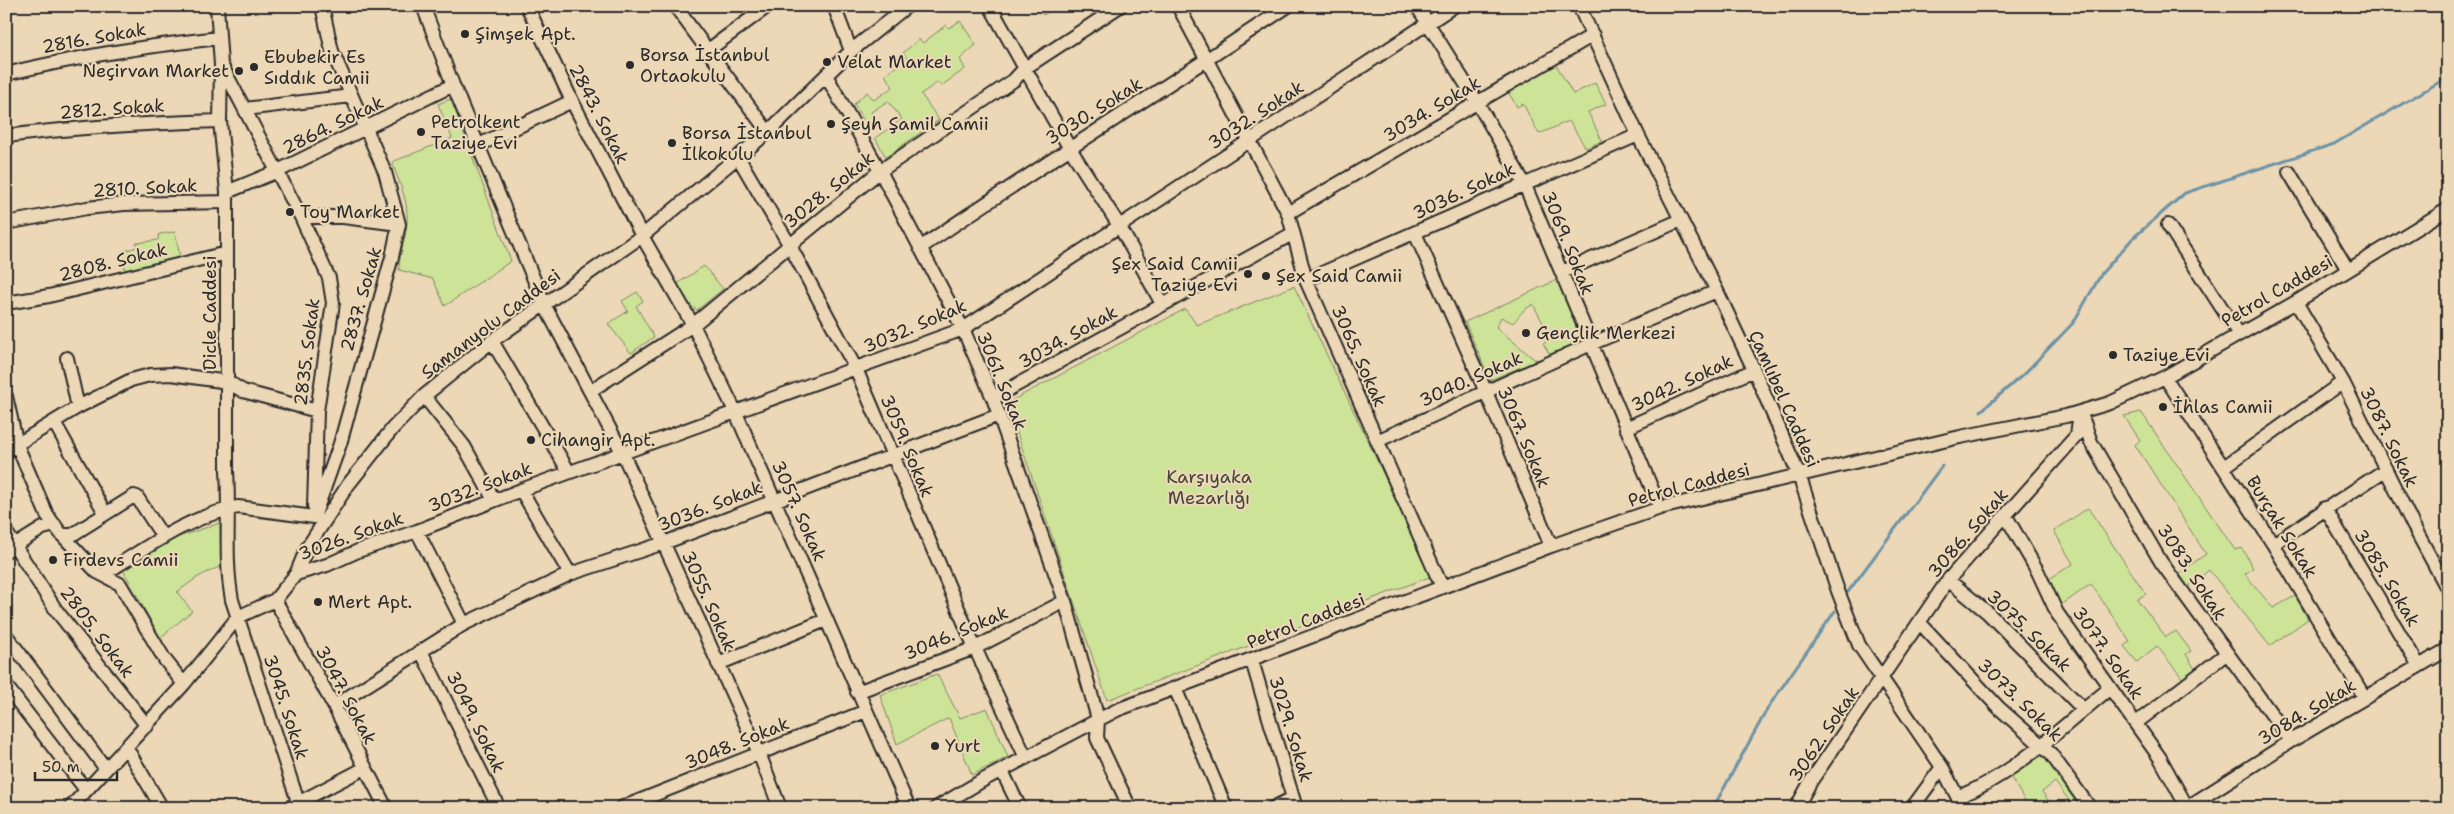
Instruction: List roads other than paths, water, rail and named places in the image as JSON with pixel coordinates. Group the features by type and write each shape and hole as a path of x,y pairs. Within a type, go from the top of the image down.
{"street":[{"name":"Dicle Caddesi","path":"218,6 221,65 220,121 227,197 227,470 229,509 227,573 232,600 238,617"},
{"name":"2837. Sokak","path":"314,518 340,444 399,224 385,172 332,51 322,6"},
{"name":"3055. Sokak","path":"423,6 453,85 545,306 622,454 664,543 759,753 780,808"},
{"name":"2843. Sokak","path":"527,6 572,101 642,236"},
{"path":"675,6 768,132"},
{"path":"707,51 768,6"},
{"path":"834,6 851,51"},
{"name":"Samanyolu Caddesi","path":"70,808 184,684 238,617 274,600 296,574 307,548 348,485 394,428 424,396 492,341 545,306 642,236 768,132 827,77 851,51 907,6"},
{"path":"990,6 1069,147 1120,227 1162,304"},
{"name":"3065. Sokak","path":"1178,6 1288,213 1292,234 1306,280 1442,587"},
{"name":"3030. Sokak","path":"920,248 1069,147 1207,60 1288,6"},
{"name":"3069. Sokak","path":"1417,6 1477,102 1524,183 1660,508"},
{"name":"3032. Sokak","path":"417,531 569,472 856,370 963,329 1454,6"},
{"name":"Çamlıbel Caddesi","path":"1579,6 1638,135 1717,291 1754,370 1799,475 1858,645 1942,767 1961,804"},
{"name":"3028. Sokak","path":"590,391 693,325 880,171 1014,80 1025,68 1111,9"},
{"name":"3034. Sokak","path":"1288,213 1593,35"},
{"name":"2816. Sokak","path":"6,74 56,61 130,48 219,38"},
{"name":"2835. Sokak","path":"221,65 301,217 329,278 333,303 317,411 314,462 314,518 307,548"},
{"name":"3061. Sokak","path":"827,77 880,171 963,329 993,398 1065,601 1098,719 1097,738 1130,808"},
{"name":"2864. Sokak","path":"227,197 453,85"},
{"path":"244,109 351,96"},
{"path":"479,145 572,101"},
{"name":"2812. Sokak","path":"6,136 61,129 141,123 220,121"},
{"name":"3036. Sokak","path":"1306,280 1524,183 1638,135"},
{"name":"3059. Sokak","path":"738,157 789,244 856,370 975,648 1026,758"},
{"path":"2289,172 2348,270"},
{"name":"2810. Sokak","path":"6,223 87,208 227,197"},
{"name":"Petrol Caddesi","path":"936,808 1098,719 1551,546 1660,508 1960,437 2080,412 2110,403 2165,377 2238,333 2296,302 2448,209"},
{"path":"301,217 343,217 399,224"},
{"path":"1562,272 1681,220"},
{"path":"2168,225 2238,333"},
{"name":"3067. Sokak","path":"1415,233 1486,392 1551,546"},
{"name":"3034. Sokak","path":"993,398 1292,234"},
{"name":"3057. Sokak","path":"642,236 693,325 736,413 910,808"},
{"name":"2808. Sokak","path":"6,303 48,296 227,253"},
{"name":"3040. Sokak","path":"1377,441 1591,344 1717,291"},
{"name":"3087. Sokak","path":"2296,302 2343,382 2448,590"},
{"path":"492,341 569,472"},
{"path":"67,358 78,407"},
{"name":"3042. Sokak","path":"1626,428 1754,370"},
{"path":"12,448 78,407 131,380 150,375 171,374 228,382 243,391 317,411"},
{"name":"Burçak Sokak","path":"2165,377 2272,544 2365,698"},
{"path":"2224,467 2343,382"},
{"path":"6,396 12,448 47,515 96,572 104,574 120,584 165,660 184,684"},
{"path":"424,396 464,446 494,500"},
{"name":"3086. Sokak","path":"1881,680 1948,580 2077,435 2080,412"},
{"name":"3083. Sokak","path":"2080,412 2092,442 2161,562 2291,741"},
{"name":"3036. Sokak","path":"334,706 464,624 570,574 664,543 998,415"},
{"path":"54,422 105,513"},
{"path":"2272,544 2386,470"},
{"path":"521,490 570,574"},
{"path":"10,548 43,528 72,534 129,497 136,497 163,537"},
{"path":"104,574 163,537 229,509 238,508 314,518"},
{"name":"3085. Sokak","path":"2325,508 2419,666"},
{"name":"3077. Sokak","path":"2006,516 2038,572 2057,613 2109,689 2136,723 2160,758 2186,807"},
{"path":"417,531 464,624"},
{"name":"3026. Sokak","path":"296,574 417,531"},
{"name":"2805. Sokak","path":"6,532 10,548 147,726"},
{"name":"3075. Sokak","path":"1948,580 1987,612 2084,709"},
{"name":"3047. Sokak","path":"274,600 334,706 386,808"},
{"name":"3046. Sokak","path":"858,692 975,648 1065,601"},
{"name":"3045. Sokak","path":"238,617 296,806"},
{"path":"718,664 826,620"},
{"name":"3073. Sokak","path":"1920,623 1998,708 2051,754 2090,808"},
{"path":"6,635 106,768"},
{"name":"3084. Sokak","path":"2186,807 2291,741 2448,649"},
{"name":"3049. Sokak","path":"421,651 499,808"},
{"path":"2136,723 2226,654"},
{"name":"3029. Sokak","path":"1252,661 1294,803"},
{"name":"3062. Sokak","path":"1796,808 1811,781 1881,680"},
{"path":"6,686 86,790"},
{"path":"1175,688 1226,808"},
{"path":"1961,804 1982,787 2042,746 2109,689"},
{"name":"3048. Sokak","path":"621,808 866,711"},
{"path":"126,747 162,808"},
{"path":"1912,808 1942,767"},
{"path":"296,806 365,768"},
{"path":"1002,771 1020,808"},
{"path":"1273,808 1294,803"}],"waterway":[{"path":"1981,411 2025,373 2073,323 2102,273 2133,238 2185,193 2334,144 2448,77"},
{"path":"1848,592 1942,466"},
{"path":"1713,808 1769,706 1835,611"}],"place":[{"name":"Şimşek Apt.","path":"465,34"},
{"name":"Velat Market","path":"827,62"},
{"name":"Borsa İstanbul Ortaokulu","path":"630,65"},
{"name":"Ebubekir Es Sıddık Camii","path":"254,67"},
{"name":"Neçirvan Market","path":"239,71"},
{"name":"Şeyh Şamil Camii","path":"831,124"},
{"name":"Petrolkent Taziye Evi","path":"421,132"},
{"name":"Borsa İstanbul İlkokulu","path":"672,143"},
{"name":"Toy Market","path":"290,212"},
{"name":"Şex Said Camii Taziye Evi","path":"1248,274"},
{"name":"Şex Said Camii","path":"1266,276"},
{"name":"Gençlik Merkezi","path":"1526,333"},
{"name":"Taziye Evi","path":"2113,355"},
{"name":"İhlas Camii","path":"2163,407"},
{"name":"Cihangir Apt.","path":"531,440"},
{"name":"Firdevs Camii","path":"53,560"},
{"name":"Mert Apt.","path":"318,602"},
{"name":"Yurt","path":"935,746"}],"park label":[{"name":"Karşıyaka Mezarlığı","path":"1209,487"}]}
